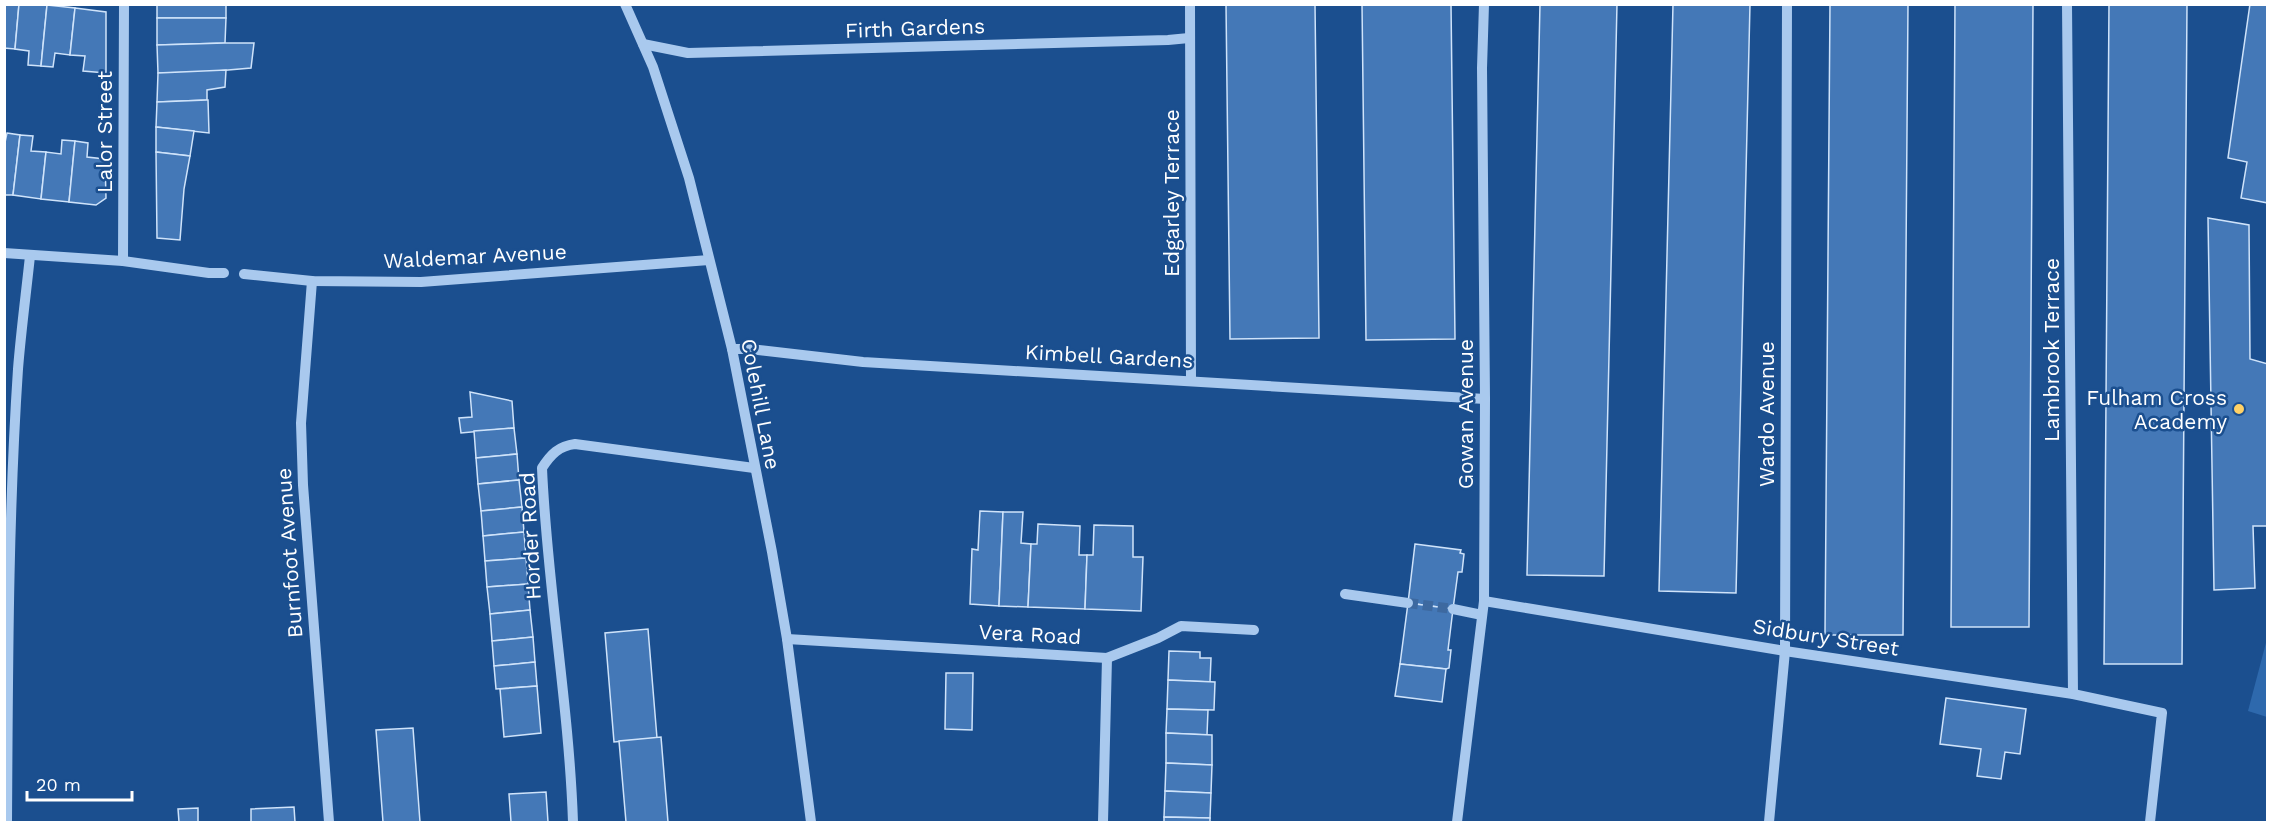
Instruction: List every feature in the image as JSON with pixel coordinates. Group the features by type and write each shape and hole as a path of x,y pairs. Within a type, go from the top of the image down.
{"street":[{"name":"Lalor Street","path":"123,261 124,4"},
{"name":"Colehill Lane","path":"625,4 643,44 689,178 732,349 787,639 811,822"},
{"name":"Edgarley Terrace","path":"1190,4 1191,380"},
{"name":"Gowan Avenue","path":"1457,822 1484,601 1482,68 1484,4"},
{"name":"Wardo Avenue","path":"1768,822 1785,651 1787,4"},
{"name":"Lambrook Terrace","path":"2067,4 2073,694"},
{"name":"Firth Gardens","path":"643,44 688,53 1189,38"},
{"path":"4,253 123,261 224,273"},
{"path":"7,822 13,481 18,368 30,256"},
{"name":"Waldemar Avenue","path":"244,274 312,281 421,282 709,260"},
{"name":"Burnfoot Avenue","path":"312,281 301,423 303,485 329,822"},
{"name":"Kimbell Gardens","path":"732,349 863,362 1485,399"},
{"name":"Horder Road","path":"573,822 564,696 551,588 543,468 550,455 564,446 575,444 754,468"},
{"path":"1345,594 1408,603"},
{"name":"Sidbury Street","path":"1484,601 1785,651 2073,694 2162,713 2150,822"},
{"path":"1454,609 1482,615"},
{"path":"1107,658 1158,638 1181,626 1254,630"},
{"name":"Vera Road","path":"787,639 1107,658 1103,822"}],"shaded area":[{"path":"2267,639 2267,717 2248,711"}],"building":[{"path":"4,4 19,4 15,49 4,48"},
{"path":"19,4 47,5 41,66 28,65 29,51 15,49"},
{"path":"157,4 226,4 226,18 157,18"},
{"path":"1226,4 1315,4 1319,338 1230,339"},
{"path":"1362,4 1451,4 1455,339 1366,340"},
{"path":"1540,4 1617,4 1604,576 1527,575"},
{"path":"1673,4 1750,4 1736,593 1659,591"},
{"path":"1830,4 1908,4 1903,635 1825,635"},
{"path":"1955,4 2033,4 2029,627 1951,627"},
{"path":"2109,4 2187,4 2182,664 2104,664"},
{"path":"2250,4 2268,4 2268,203 2241,198 2247,162 2228,158"},
{"path":"47,5 75,8 70,55 55,53 53,67 41,66"},
{"path":"75,8 106,12 106,73 83,71 85,56 70,55"},
{"path":"157,18 226,18 225,43 157,45"},
{"path":"254,43 251,68 158,73 157,45"},
{"path":"226,70 225,87 207,90 207,100 157,102 158,73"},
{"path":"208,100 209,133 156,127 157,102"},
{"path":"156,127 194,131 190,156 156,152"},
{"path":"7,133 20,135 13,195 4,195 4,147"},
{"path":"20,135 33,136 31,151 46,152 41,199 13,195"},
{"path":"62,140 75,141 69,202 41,199 46,152 61,154"},
{"path":"75,141 88,143 87,157 105,159 106,198 96,205 69,202"},
{"path":"156,152 190,156 184,189 180,240 157,238"},
{"name":"Fulham Cross Academy","path":"2208,218 2249,225 2250,359 2268,364 2268,526 2253,526 2255,588 2214,590"},
{"path":"470,392 512,401 514,428 461,433 459,418 472,417"},
{"path":"514,428 517,454 476,458 474,431"},
{"path":"517,454 519,480 478,484 476,458"},
{"path":"519,480 522,507 481,511 478,484"},
{"path":"522,507 524,532 483,536 481,511"},
{"path":"980,511 1003,512 999,606 970,604 972,549 978,550"},
{"path":"1003,512 1023,512 1021,543 1031,544 1028,607 999,606"},
{"path":"1038,524 1080,526 1079,555 1087,555 1085,609 1028,607 1031,544 1037,544"},
{"path":"1094,525 1133,526 1133,557 1143,557 1141,611 1085,609 1087,555 1093,555"},
{"path":"524,532 526,558 485,561 483,536"},
{"path":"1415,544 1461,550 1460,553 1464,554 1462,572 1458,572 1453,609 1408,603"},
{"path":"526,558 528,584 487,587 485,561"},
{"path":"528,584 530,610 490,614 487,587"},
{"path":"1408,603 1453,609 1448,650 1451,650 1449,668 1400,664"},
{"path":"530,610 533,637 492,641 490,614"},
{"path":"648,629 657,738 614,742 605,633"},
{"path":"533,637 535,662 494,666 492,641"},
{"path":"1169,651 1200,652 1200,658 1211,658 1210,682 1168,680"},
{"path":"535,662 537,686 496,689 494,666"},
{"path":"1400,664 1446,669 1442,702 1395,696"},
{"path":"946,673 973,673 972,730 945,729"},
{"path":"1168,680 1215,682 1214,710 1167,709"},
{"path":"537,686 541,733 504,737 500,689"},
{"path":"1946,698 2026,709 2020,754 2005,752 2001,779 1977,776 1981,749 1940,744"},
{"path":"1167,709 1208,710 1207,735 1166,733"},
{"path":"413,728 420,822 383,822 376,730"},
{"path":"1166,733 1212,735 1212,765 1166,763"},
{"path":"661,737 668,822 626,822 619,741"},
{"path":"1166,763 1212,765 1211,793 1165,791"},
{"path":"1165,791 1211,793 1210,818 1164,817"},
{"path":"546,792 548,822 511,822 509,794"},
{"path":"294,807 295,822 251,822 251,809"},
{"path":"198,808 198,822 179,822 178,809"},
{"path":"1164,817 1210,818 1210,822 1164,822"}],"tunnel":[{"path":"1408,603 1453,609"}],"place":[{"name":"Fulham Cross Academy","path":"2239,409"}]}
